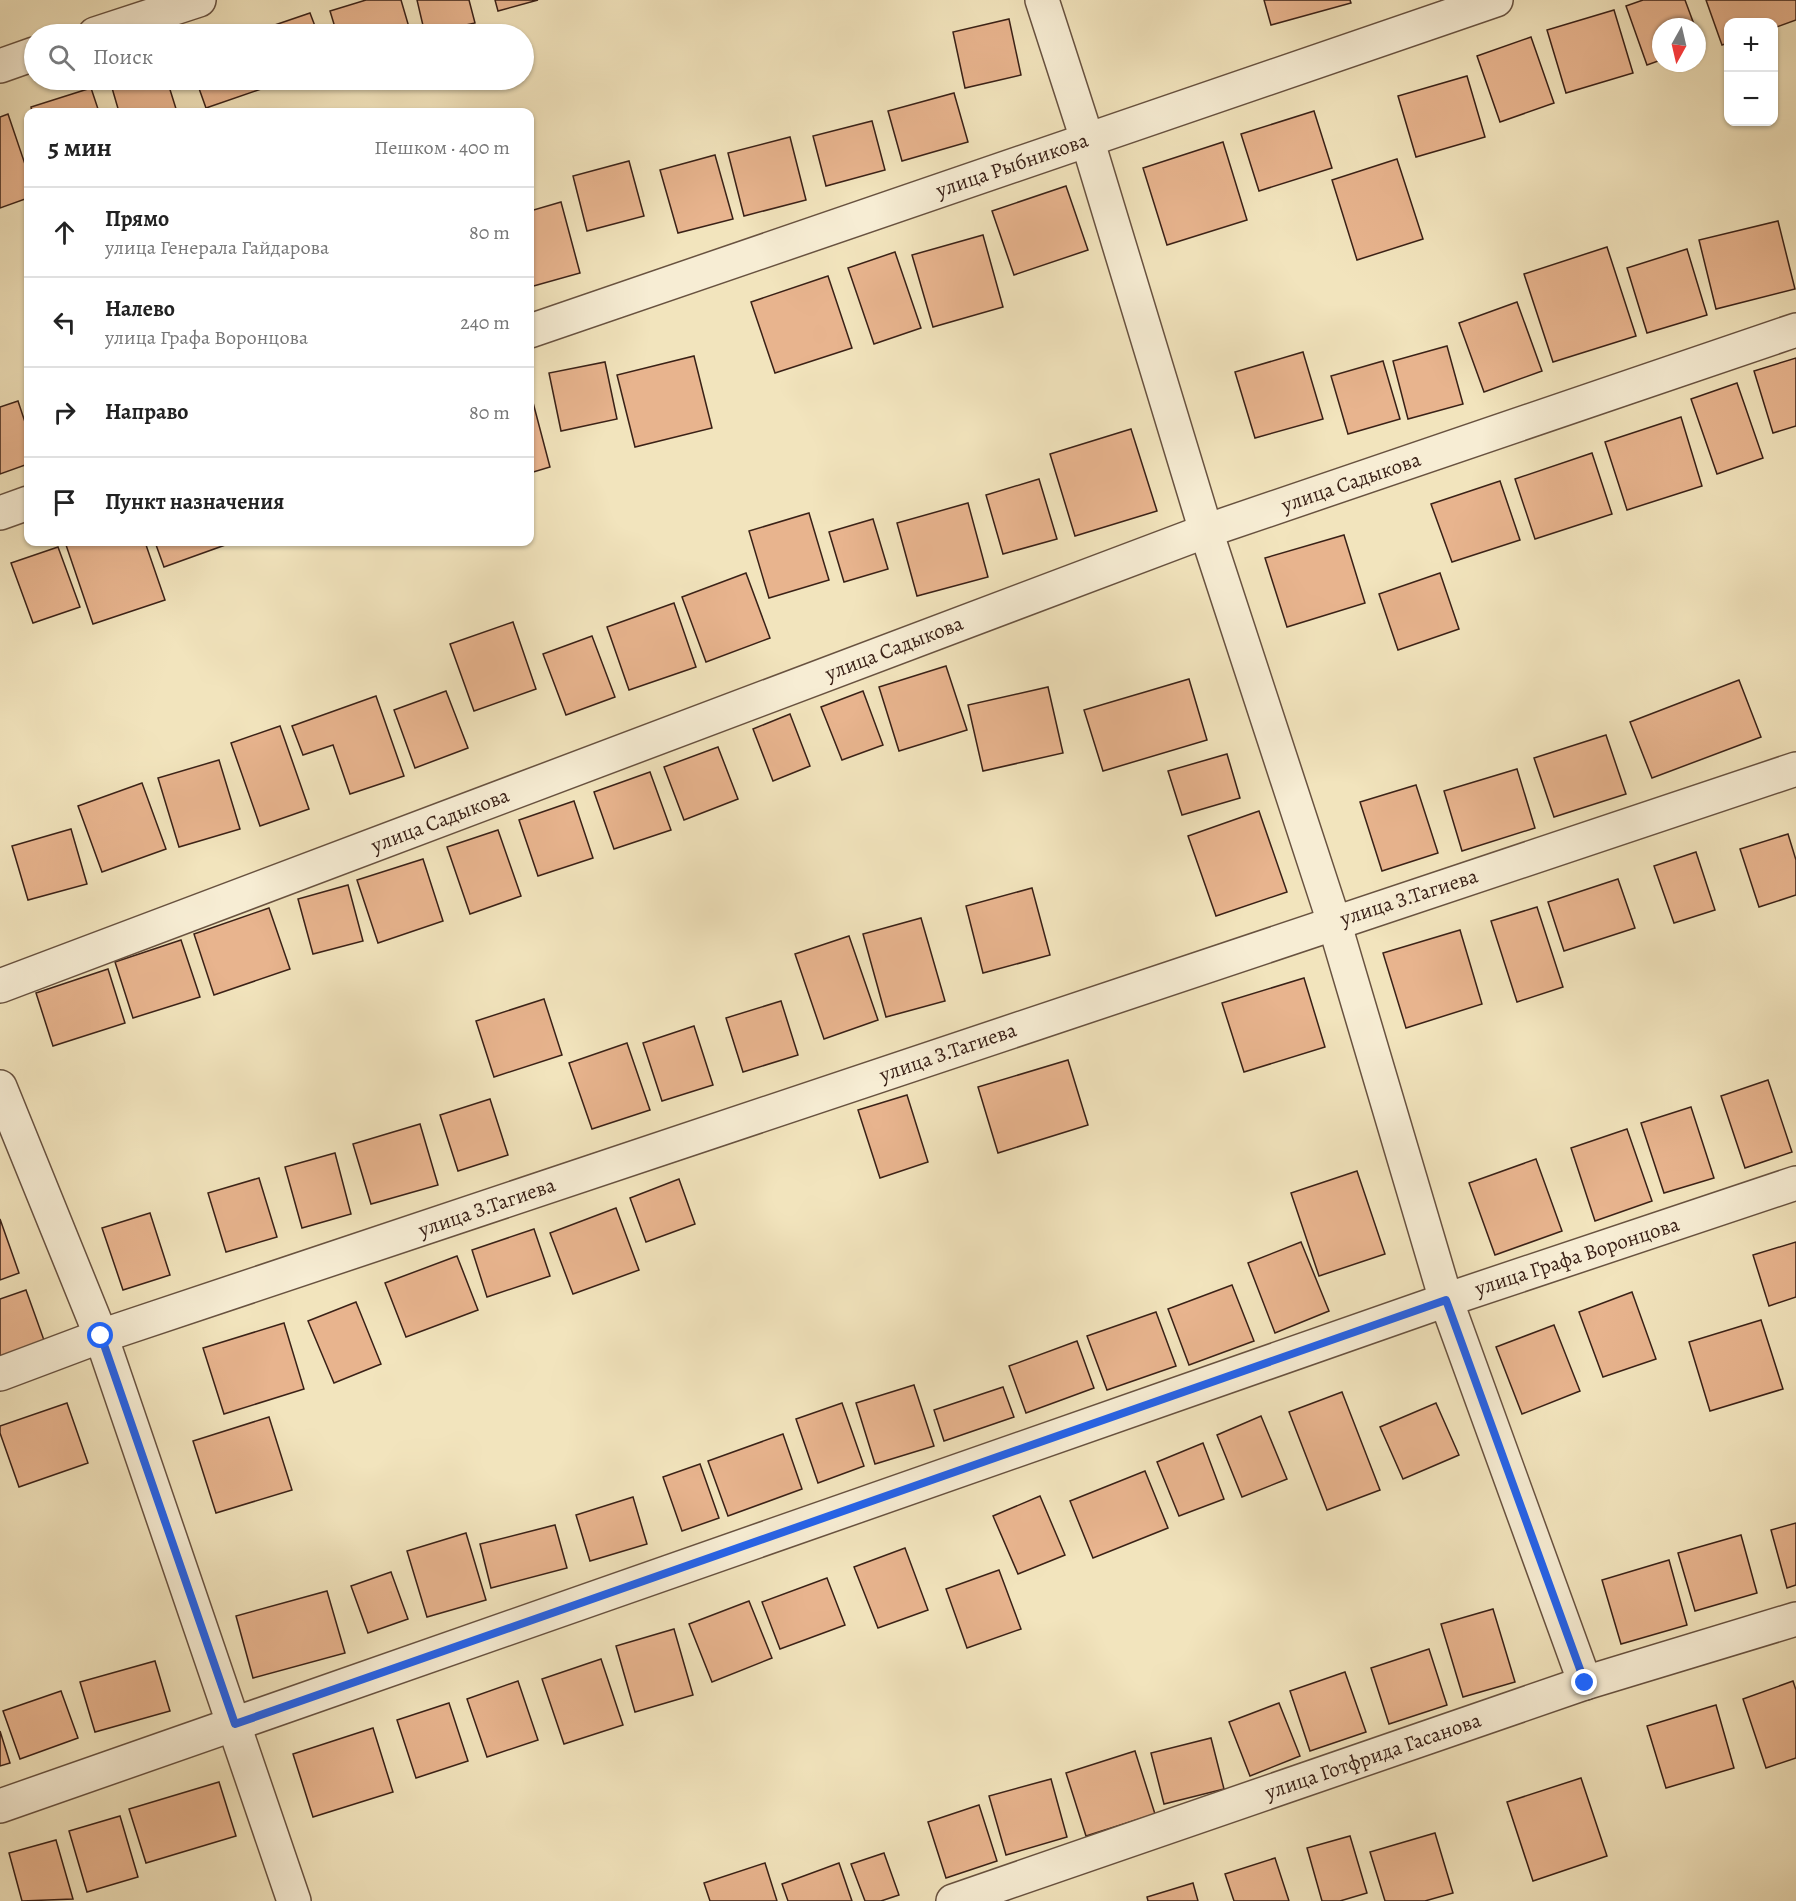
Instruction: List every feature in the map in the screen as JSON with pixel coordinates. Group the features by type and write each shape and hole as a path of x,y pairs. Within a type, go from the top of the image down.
{"street":[{"path":"126,24 200,0"},
{"path":"1042,0 1206,531 1334,922 1446,1300 1585,1683"},
{"name":"улица Рыбникова","path":"534,330 1496,0"},
{"path":"0,66 24,58"},
{"name":"улица Садыкова","path":"0,986 1206,531 1796,330"},
{"path":"0,513 24,504"},
{"name":"улица З.Тагиева","path":"0,1374 101,1336 1796,769"},
{"path":"0,1087 101,1336 294,1901"},
{"name":"улица Графа Воронцова","path":"0,1806 1446,1300 1796,1183"},
{"name":"улица Готфрида Гасанова","path":"953,1901 1585,1683 1796,1619"}],"building":[{"path":"366,0 401,0 408,24 334,24 330,11"},
{"path":"417,0 469,0 475,23 470,24 423,24"},
{"path":"495,0 538,0 498,11"},
{"path":"1264,0 1350,0 1351,3 1271,25"},
{"path":"1643,0 1685,0 1692,18 1652,18 1652,63 1647,65 1626,6"},
{"path":"1706,0 1796,0 1796,20 1778,27 1778,18 1724,18 1724,44 1722,45"},
{"path":"1614,10 1633,73 1566,93 1547,30"},
{"path":"310,13 314,24 278,24"},
{"path":"1009,19 1021,75 965,88 953,32"},
{"path":"1531,37 1554,103 1500,122 1477,56"},
{"path":"1467,76 1485,137 1416,157 1398,96"},
{"path":"85,90 92,90 98,108 31,108"},
{"path":"113,90 170,90 176,108 118,108"},
{"path":"200,90 258,90 206,108"},
{"path":"954,93 968,142 902,161 888,111"},
{"path":"1314,111 1332,168 1259,191 1241,134"},
{"path":"8,114 24,161 24,199 0,208 0,117"},
{"path":"872,121 885,170 826,186 813,136"},
{"path":"790,137 806,200 744,216 728,153"},
{"path":"1223,142 1247,220 1167,245 1143,168"},
{"path":"715,155 733,219 678,233 660,170"},
{"path":"1397,159 1423,239 1357,260 1332,180"},
{"path":"629,161 644,216 587,231 573,176"},
{"path":"1066,186 1088,250 1014,275 992,211"},
{"path":"561,202 580,273 534,286 534,210"},
{"path":"1778,221 1795,289 1716,309 1699,240"},
{"path":"983,235 1003,307 933,327 912,255"},
{"path":"1607,247 1636,336 1553,362 1524,274"},
{"path":"1687,249 1707,315 1647,333 1627,268"},
{"path":"895,252 921,328 874,344 848,268"},
{"path":"828,276 852,348 775,373 751,302"},
{"path":"1517,302 1542,371 1484,392 1459,323"},
{"path":"1447,346 1463,404 1408,419 1393,361"},
{"path":"1303,352 1323,419 1255,438 1235,372"},
{"path":"694,356 712,428 635,447 617,375"},
{"path":"1796,358 1796,426 1773,433 1754,371"},
{"path":"1383,361 1400,419 1348,434 1331,376"},
{"path":"605,362 617,419 561,431 549,373"},
{"path":"1737,383 1763,458 1717,474 1691,399"},
{"path":"18,401 24,419 24,465 0,474 0,407"},
{"path":"534,406 550,467 534,472"},
{"path":"1681,417 1702,486 1627,510 1605,442"},
{"path":"1131,429 1157,511 1075,536 1050,454"},
{"path":"1592,453 1612,514 1535,539 1515,479"},
{"path":"1039,479 1057,539 1003,554 986,495"},
{"path":"1500,481 1520,540 1452,562 1431,504"},
{"path":"968,503 988,577 917,596 897,523"},
{"path":"809,513 829,580 769,598 749,531"},
{"path":"873,519 888,569 844,582 829,532"},
{"path":"1344,535 1365,603 1287,627 1265,558"},
{"path":"66,546 146,546 165,600 93,624"},
{"path":"156,546 222,546 164,567"},
{"path":"58,547 80,607 33,623 11,563"},
{"path":"746,573 770,638 706,662 682,597"},
{"path":"1440,573 1459,629 1398,650 1379,594"},
{"path":"674,603 696,667 629,690 607,627"},
{"path":"513,622 536,689 474,711 450,644"},
{"path":"592,636 615,697 566,715 543,654"},
{"path":"946,666 967,730 899,751 879,687"},
{"path":"1189,679 1207,740 1103,771 1084,710"},
{"path":"1739,680 1761,737 1652,778 1630,722"},
{"path":"1048,687 1063,753 983,771 968,705"},
{"path":"446,691 468,748 415,768 394,710"},
{"path":"863,691 883,745 842,760 821,707"},
{"path":"376,696 404,776 350,794 333,745 303,755 292,726"},
{"path":"790,714 810,766 773,781 753,729"},
{"path":"280,726 309,809 260,826 231,743"},
{"path":"1606,735 1626,794 1554,817 1534,758"},
{"path":"718,747 738,799 684,820 664,767"},
{"path":"1227,754 1240,798 1182,815 1168,771"},
{"path":"219,760 240,829 179,847 158,778"},
{"path":"1517,769 1535,828 1462,851 1444,791"},
{"path":"650,772 671,830 614,849 594,792"},
{"path":"142,783 166,849 102,872 78,806"},
{"path":"1416,785 1438,853 1382,871 1360,802"},
{"path":"574,801 593,858 538,876 519,820"},
{"path":"1259,811 1287,892 1216,916 1188,836"},
{"path":"71,829 87,884 28,900 12,846"},
{"path":"498,830 521,896 470,914 447,847"},
{"path":"1788,834 1796,860 1796,895 1759,907 1740,849"},
{"path":"1696,852 1715,910 1674,923 1654,866"},
{"path":"423,859 443,921 378,943 357,880"},
{"path":"1618,879 1635,928 1564,951 1548,902"},
{"path":"348,885 363,941 313,954 298,899"},
{"path":"1032,888 1050,955 983,973 966,906"},
{"path":"1537,907 1563,987 1517,1002 1491,921"},
{"path":"269,908 290,969 214,995 194,934"},
{"path":"921,918 945,1001 886,1017 863,934"},
{"path":"1460,930 1482,1004 1406,1028 1383,953"},
{"path":"849,936 878,1020 824,1039 795,954"},
{"path":"181,940 200,997 133,1018 115,962"},
{"path":"108,969 125,1023 53,1046 36,993"},
{"path":"1304,978 1325,1047 1244,1072 1222,1003"},
{"path":"544,999 562,1055 494,1077 476,1021"},
{"path":"781,1001 798,1055 743,1072 726,1018"},
{"path":"694,1026 713,1085 662,1101 643,1043"},
{"path":"627,1043 650,1110 592,1129 569,1063"},
{"path":"1068,1060 1088,1125 998,1153 978,1087"},
{"path":"1768,1080 1792,1152 1745,1168 1721,1096"},
{"path":"907,1095 928,1162 880,1178 858,1110"},
{"path":"490,1099 508,1155 458,1171 440,1115"},
{"path":"1691,1107 1714,1178 1664,1193 1641,1123"},
{"path":"420,1124 438,1185 371,1204 353,1144"},
{"path":"1627,1129 1652,1201 1595,1221 1571,1148"},
{"path":"335,1153 351,1214 302,1228 285,1167"},
{"path":"1536,1159 1562,1231 1495,1255 1469,1183"},
{"path":"1357,1171 1385,1254 1319,1276 1291,1193"},
{"path":"259,1178 277,1237 226,1252 208,1193"},
{"path":"679,1179 695,1224 646,1242 630,1198"},
{"path":"616,1208 639,1270 573,1294 550,1233"},
{"path":"150,1213 170,1275 123,1290 102,1228"},
{"path":"0,1219 19,1273 0,1280"},
{"path":"534,1229 550,1276 487,1297 472,1250"},
{"path":"1301,1242 1329,1311 1275,1333 1248,1263"},
{"path":"1796,1242 1796,1297 1769,1306 1753,1255"},
{"path":"457,1256 478,1310 406,1337 385,1283"},
{"path":"1232,1285 1254,1341 1189,1365 1168,1309"},
{"path":"26,1290 45,1343 0,1359 0,1299"},
{"path":"1632,1292 1656,1359 1603,1377 1579,1312"},
{"path":"356,1302 381,1364 334,1383 308,1321"},
{"path":"1156,1312 1176,1366 1107,1390 1087,1336"},
{"path":"1761,1320 1783,1389 1710,1411 1689,1342"},
{"path":"284,1323 304,1389 224,1414 203,1348"},
{"path":"1554,1325 1580,1391 1522,1414 1496,1347"},
{"path":"1077,1341 1094,1388 1026,1413 1009,1366"},
{"path":"914,1385 934,1446 875,1464 856,1403"},
{"path":"1003,1387 1014,1417 944,1441 934,1410"},
{"path":"1342,1392 1380,1490 1327,1510 1289,1412"},
{"path":"67,1403 88,1463 19,1487 0,1433 0,1426"},
{"path":"842,1403 864,1466 818,1483 796,1419"},
{"path":"1436,1403 1459,1455 1403,1479 1380,1427"},
{"path":"1261,1416 1287,1479 1242,1497 1217,1435"},
{"path":"269,1417 292,1490 216,1513 193,1441"},
{"path":"783,1434 802,1489 728,1516 708,1461"},
{"path":"1203,1443 1224,1499 1179,1516 1157,1462"},
{"path":"700,1464 719,1518 682,1531 663,1477"},
{"path":"1145,1471 1168,1528 1093,1558 1070,1501"},
{"path":"1040,1496 1065,1555 1018,1574 993,1516"},
{"path":"633,1497 647,1544 590,1561 576,1515"},
{"path":"1796,1523 1796,1585 1787,1588 1771,1530"},
{"path":"555,1525 567,1568 491,1588 480,1544"},
{"path":"466,1533 486,1600 427,1617 407,1551"},
{"path":"1741,1535 1757,1593 1695,1611 1678,1553"},
{"path":"905,1548 928,1610 878,1628 854,1567"},
{"path":"1669,1560 1687,1625 1621,1644 1602,1580"},
{"path":"999,1570 1021,1629 967,1648 946,1589"},
{"path":"391,1572 408,1619 368,1633 351,1586"},
{"path":"827,1578 845,1625 780,1649 762,1602"},
{"path":"327,1591 345,1653 253,1678 236,1616"},
{"path":"749,1601 772,1658 712,1682 689,1624"},
{"path":"1493,1609 1515,1682 1463,1697 1441,1624"},
{"path":"674,1629 693,1695 635,1712 616,1646"},
{"path":"1429,1649 1447,1705 1389,1724 1371,1668"},
{"path":"601,1659 623,1725 564,1744 542,1679"},
{"path":"155,1661 170,1711 95,1732 80,1682"},
{"path":"1345,1672 1366,1732 1310,1751 1290,1691"},
{"path":"518,1681 538,1740 487,1757 467,1699"},
{"path":"1793,1681 1796,1690 1796,1758 1766,1768 1743,1699"},
{"path":"61,1691 78,1738 20,1759 3,1711"},
{"path":"449,1703 468,1761 416,1778 397,1720"},
{"path":"1279,1703 1300,1756 1250,1776 1229,1722"},
{"path":"1716,1705 1734,1768 1666,1788 1647,1726"},
{"path":"373,1728 393,1792 313,1817 293,1754"},
{"path":"0,1731 10,1763 0,1766"},
{"path":"1211,1738 1224,1789 1164,1804 1151,1753"},
{"path":"1135,1751 1155,1814 1086,1836 1066,1773"},
{"path":"1581,1778 1607,1856 1533,1881 1507,1802"},
{"path":"1051,1779 1067,1837 1006,1855 989,1796"},
{"path":"219,1782 236,1836 146,1863 129,1809"},
{"path":"979,1805 997,1861 946,1878 928,1822"},
{"path":"120,1816 138,1877 87,1892 69,1831"},
{"path":"1435,1833 1453,1893 1425,1901 1385,1901 1370,1852"},
{"path":"1350,1836 1367,1893 1340,1901 1322,1901 1307,1848"},
{"path":"56,1840 73,1899 22,1901 9,1853"},
{"path":"884,1853 899,1895 881,1901 865,1901 851,1864"},
{"path":"1275,1858 1289,1901 1234,1901 1225,1874"},
{"path":"765,1863 777,1901 710,1901 704,1883"},
{"path":"839,1863 852,1901 788,1901 782,1884"},
{"path":"1193,1883 1198,1901 1148,1901 1147,1897"}],"route":[{"path":"101,1336 235,1724 1446,1300 1585,1683"}]}
